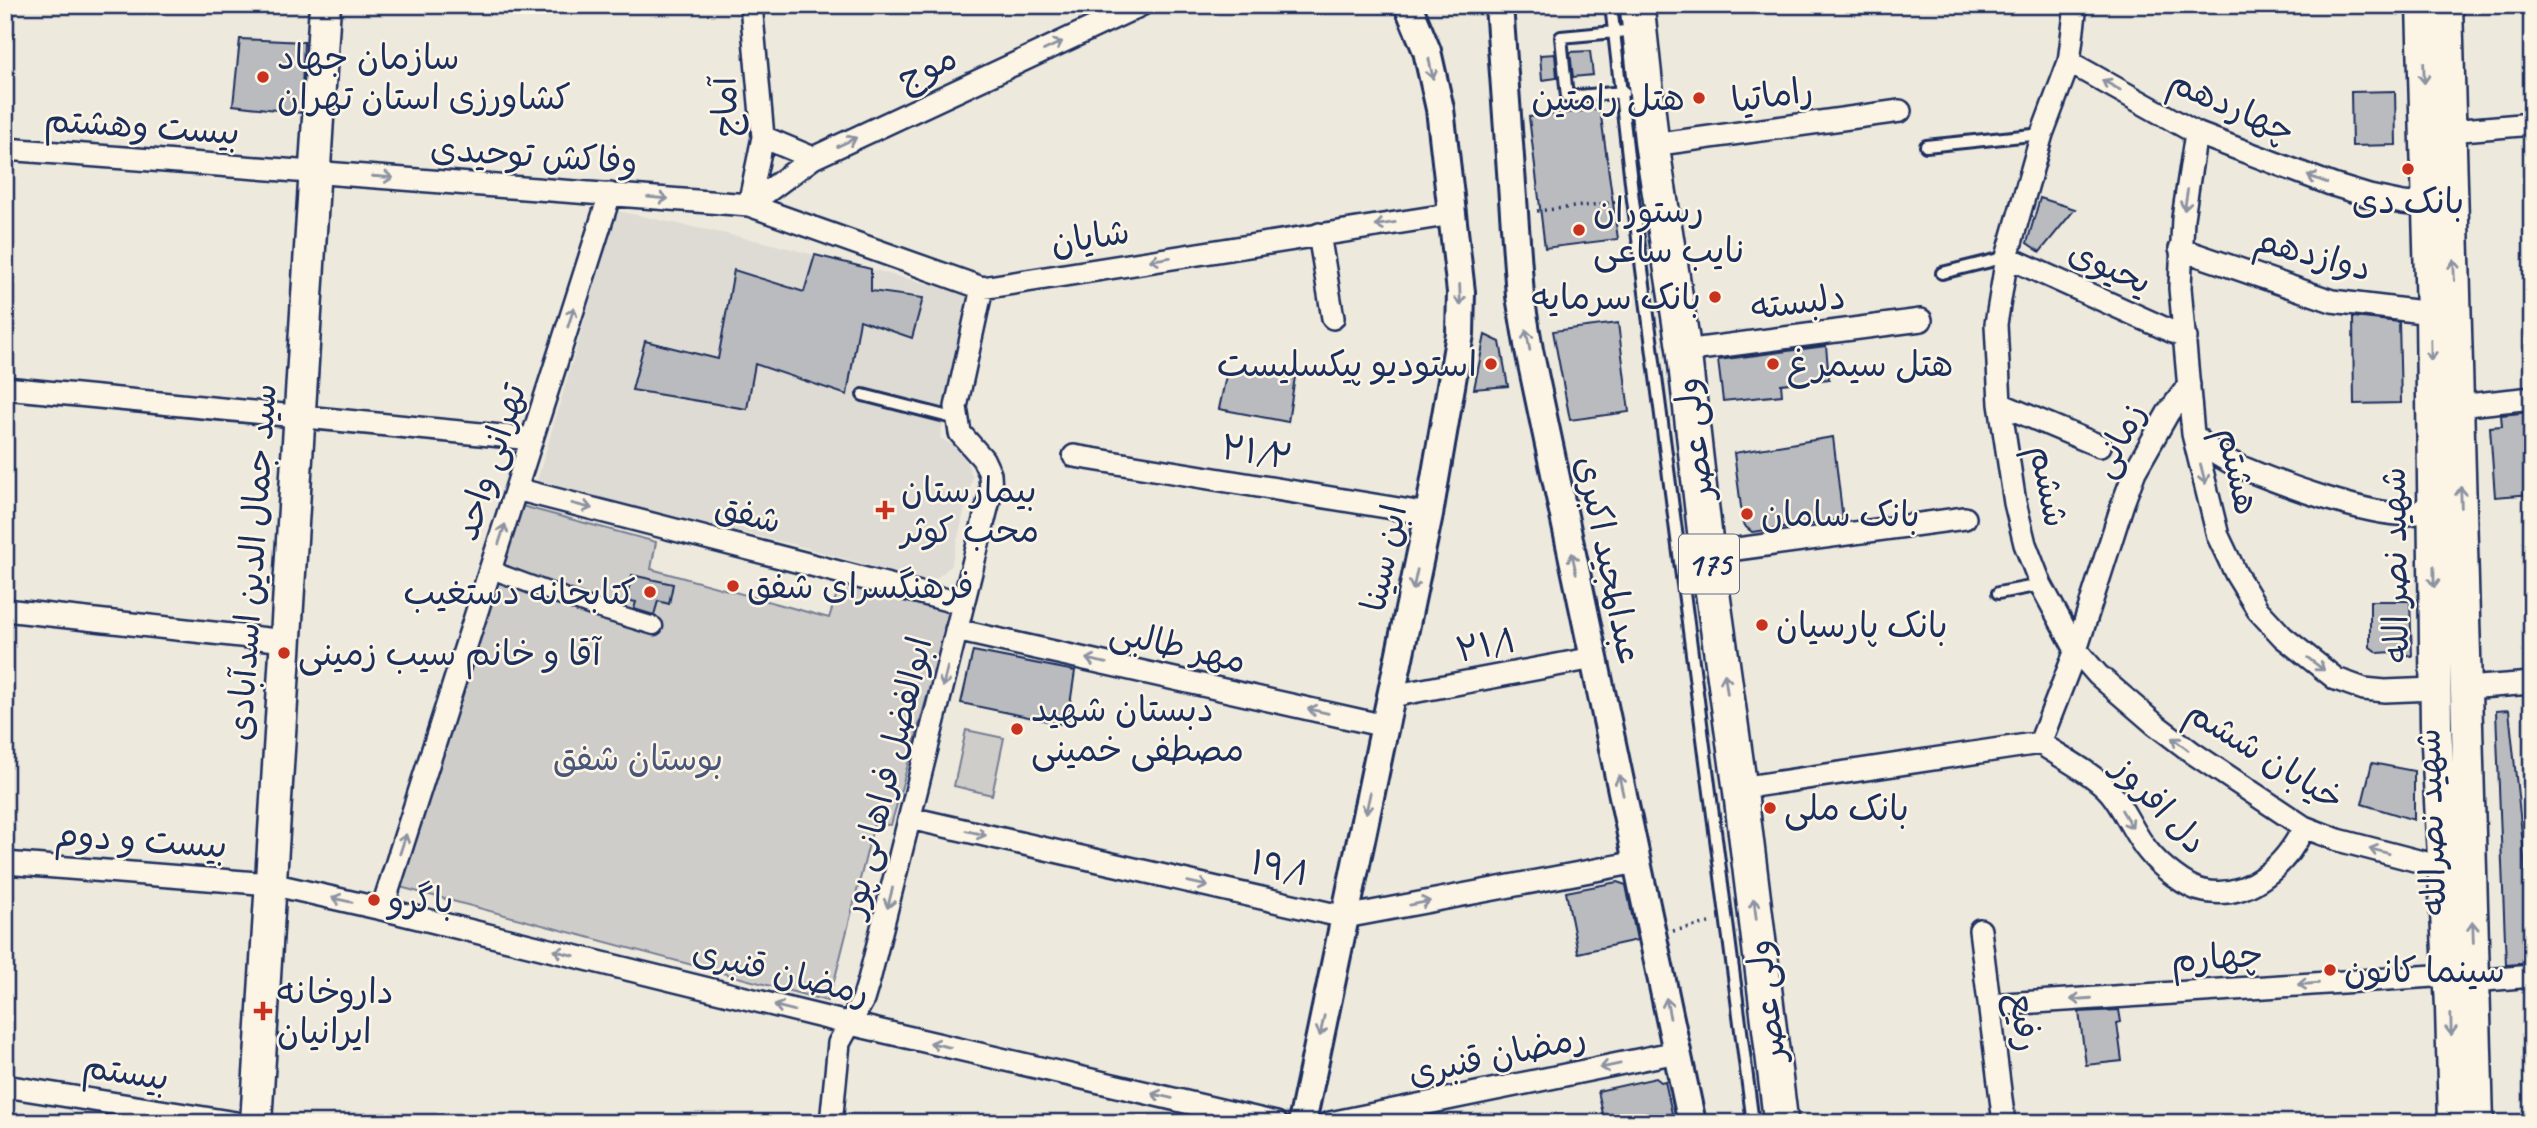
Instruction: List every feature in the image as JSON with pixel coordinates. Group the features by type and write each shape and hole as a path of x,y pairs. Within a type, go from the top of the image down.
{"main road":[{"name":"سید جمال الدین اسدآبادی","path":"256,1123 325,5"},
{"name":"شهید نصر الله","path":"2422,5 2431,313 2435,689 2445,868 2462,978 2454,1123"},
{"name":"شهید نصر الله","path":"2447,5 2466,688"},
{"name":"ولی عصر","path":"1630,22 1633,91 1652,145 1684,351 1707,552 1740,788 1781,1123"},
{"path":"2435,689 2466,688"},
{"name":"شهید نصرالله","path":"2466,688 2462,978 2478,1123"}],"street":[{"name":"آماج","path":"749,205 763,137 751,5"},
{"name":"موج","path":"749,205 813,158 1141,5"},
{"name":"ابن سینا","path":"1302,1123 1429,514 1460,334 1461,292 1440,108 1427,51 1408,5"},
{"name":"عبدالمجید اکبری","path":"1499,5 1521,296 1529,349 1692,1123"},
{"path":"2069,62 2076,5"},
{"name":"چهاردهم","path":"2069,62 2196,132 2369,196 2413,204 2428,194"},
{"name":"ششم","path":"2069,62 2042,134 2007,257 1996,324 2000,404 2015,503 2025,544 2041,585 2076,650"},
{"name":"راماتیا","path":"1652,145 1900,111"},
{"path":"2450,131 2532,124"},
{"name":"هشتم","path":"2196,132 2180,249 2180,288 2193,434 2218,536 2236,574 2258,610 2283,637 2336,679 2364,689 2435,689"},
{"path":"763,137 813,158"},
{"name":"بیست وهشتم","path":"7,156 315,172"},
{"name":"وفاکش توحیدی","path":"315,172 749,205"},
{"name":"تهرانی واحد","path":"382,909 610,194"},
{"name":"شایان","path":"749,205 982,288 1452,214"},
{"path":"1319,234 1333,318"},
{"name":"دوازدهم","path":"2180,249 2332,301 2431,313"},
{"name":"یحیوی","path":"2007,257 2186,338"},
{"path":"957,419 957,407 982,288"},
{"name":"دلبسته","path":"1684,351 1921,320"},
{"name":"زمانی","path":"2040,743 2076,650 2135,471 2168,413 2189,385"},
{"path":"5,388 532,439"},
{"path":"2458,405 2532,398"},
{"path":"2000,404 2100,446"},
{"name":"ابوالفضل فراهانی پور","path":"831,1123 839,1043 863,1000 869,980 991,492 990,474 960,433 957,419"},
{"path":"2193,434 2202,444 2227,461 2342,503 2407,514 2424,510 2433,500"},
{"name":"۲۱/۲","path":"1074,456 1429,514"},
{"name":"شفق","path":"516,489 963,604"},
{"path":"1707,552 1965,518"},
{"path":"491,567 502,574 594,608 654,626"},
{"path":"5,610 286,641"},
{"name":"مهر طالبی","path":"956,630 1385,726"},
{"name":"خیابان ششم","path":"2076,650 2098,675 2156,725 2304,827 2338,840 2445,868"},
{"name":"۲۱/۱","path":"1391,696 1594,659"},
{"path":"2466,688 2532,682"},
{"path":"1740,788 2040,743"},
{"name":"دل افروز","path":"2040,743 2109,791 2149,853 2171,873 2201,891 2220,892 2244,888 2266,877 2297,842 2304,827"},
{"name":"۱۹/۱","path":"909,818 1345,917 1637,862"},
{"name":"بیست و دوم","path":"5,863 271,884"},
{"name":"رمضان قنبری","path":"271,884 1276,1123"},
{"name":"رفیع","path":"1980,930 2004,1123"},
{"name":"چهارم","path":"1990,1005 2532,976"},
{"name":"رمضان قنبری","path":"1330,1123 1677,1052"},
{"name":"بیستم","path":"5,1086 236,1123"}],"lane":[{"path":"1611,5 1630,22"},
{"path":"1630,22 1561,37 1567,97 1633,91 1633,200 1754,1123"},
{"path":"1927,146 2042,134"},
{"path":"1942,273 2007,257"},
{"path":"863,395 957,419"},
{"path":"1998,593 2041,585"}],"path":[{"path":"1514,214 1633,200"},
{"path":"1654,935 1709,923"}],"shaded area":[{"path":"617,211 764,242 971,295 940,438 960,449 973,476 951,566 931,583 796,545 536,484"}],"green space":[{"name":"بوستان شفق","path":"518,505 656,542 651,569 829,618 840,584 951,611 891,825 874,824 827,1001 400,887"},
{"path":"966,730 1004,738 992,795 954,786"}],"building":[{"path":"240,39 304,42 301,113 233,105"},
{"path":"1590,51 1593,75 1573,77 1570,52"},
{"path":"1555,54 1557,78 1542,80 1540,55"},
{"path":"2395,91 2396,145 2352,146 2351,92"},
{"path":"1600,109 1618,239 1545,248 1529,117"},
{"path":"2040,198 2075,209 2040,252 2027,243"},
{"path":"815,255 871,269 871,291 923,298 912,338 860,320 847,395 755,364 747,409 632,390 645,341 718,359 734,270 804,292"},
{"path":"2353,317 2399,322 2401,403 2354,404"},
{"path":"1618,323 1629,412 1570,420 1553,331"},
{"name":"استودیو پیکسلیست","path":"1485,335 1500,342 1508,386 1474,389"},
{"name":"هتل سیمرغ","path":"1826,346 1829,379 1781,384 1782,395 1723,401 1718,360"},
{"path":"1227,371 1295,377 1288,422 1219,409"},
{"path":"2532,412 2532,494 2495,497 2490,427 2502,426 2501,415"},
{"path":"1833,437 1843,520 1752,532 1746,527 1743,522 1734,453"},
{"name":"کتابخانه دستغیب","path":"632,575 673,584 669,604 658,601 654,615 634,609 636,602 626,600"},
{"path":"2370,601 2410,601 2412,656 2393,652 2378,653 2370,647"},
{"path":"973,651 1075,671 1067,725 961,703"},
{"path":"2509,710 2532,963 2506,965 2496,711"},
{"path":"2372,763 2414,771 2414,820 2362,804"},
{"path":"1617,882 1626,885 1637,940 1578,953 1566,892"},
{"path":"2119,1010 2121,1022 2117,1023 2122,1061 2086,1065 2079,1012"},
{"path":"1656,1078 1661,1082 1665,1081 1674,1123 1605,1123 1598,1091"}],"place":[{"name":"سازمان جهاد کشاورزی استان تهران","path":"263,77"},
{"name":"هتل رامتین","path":"1699,98"},
{"name":"بانک دی","path":"2408,169"},
{"name":"رستوران نایب ساعی","path":"1579,230"},
{"name":"بانک سرمایه","path":"1715,297"},
{"name":"استودیو پیکسلیست","path":"1491,364"},
{"name":"هتل سیمرغ","path":"1773,364"},
{"name":"بیمارستان محب کوثر","path":"885,510"},
{"name":"بانک سامان","path":"1747,514"},
{"name":"فرهنگسرای شفق","path":"733,586"},
{"name":"کتابخانه دستغیب","path":"650,592"},
{"name":"بانک پارسیان","path":"1762,625"},
{"name":"آقا و خانم سیب زمینی","path":"284,653"},
{"name":"دبستان شهید مصطفی خمینی","path":"1017,729"},
{"name":"بانک ملی","path":"1770,808"},
{"name":"باگرو","path":"374,900"},
{"name":"سینما کانون","path":"2330,970"},
{"name":"داروخانه ایرانیان","path":"263,1011"}]}
